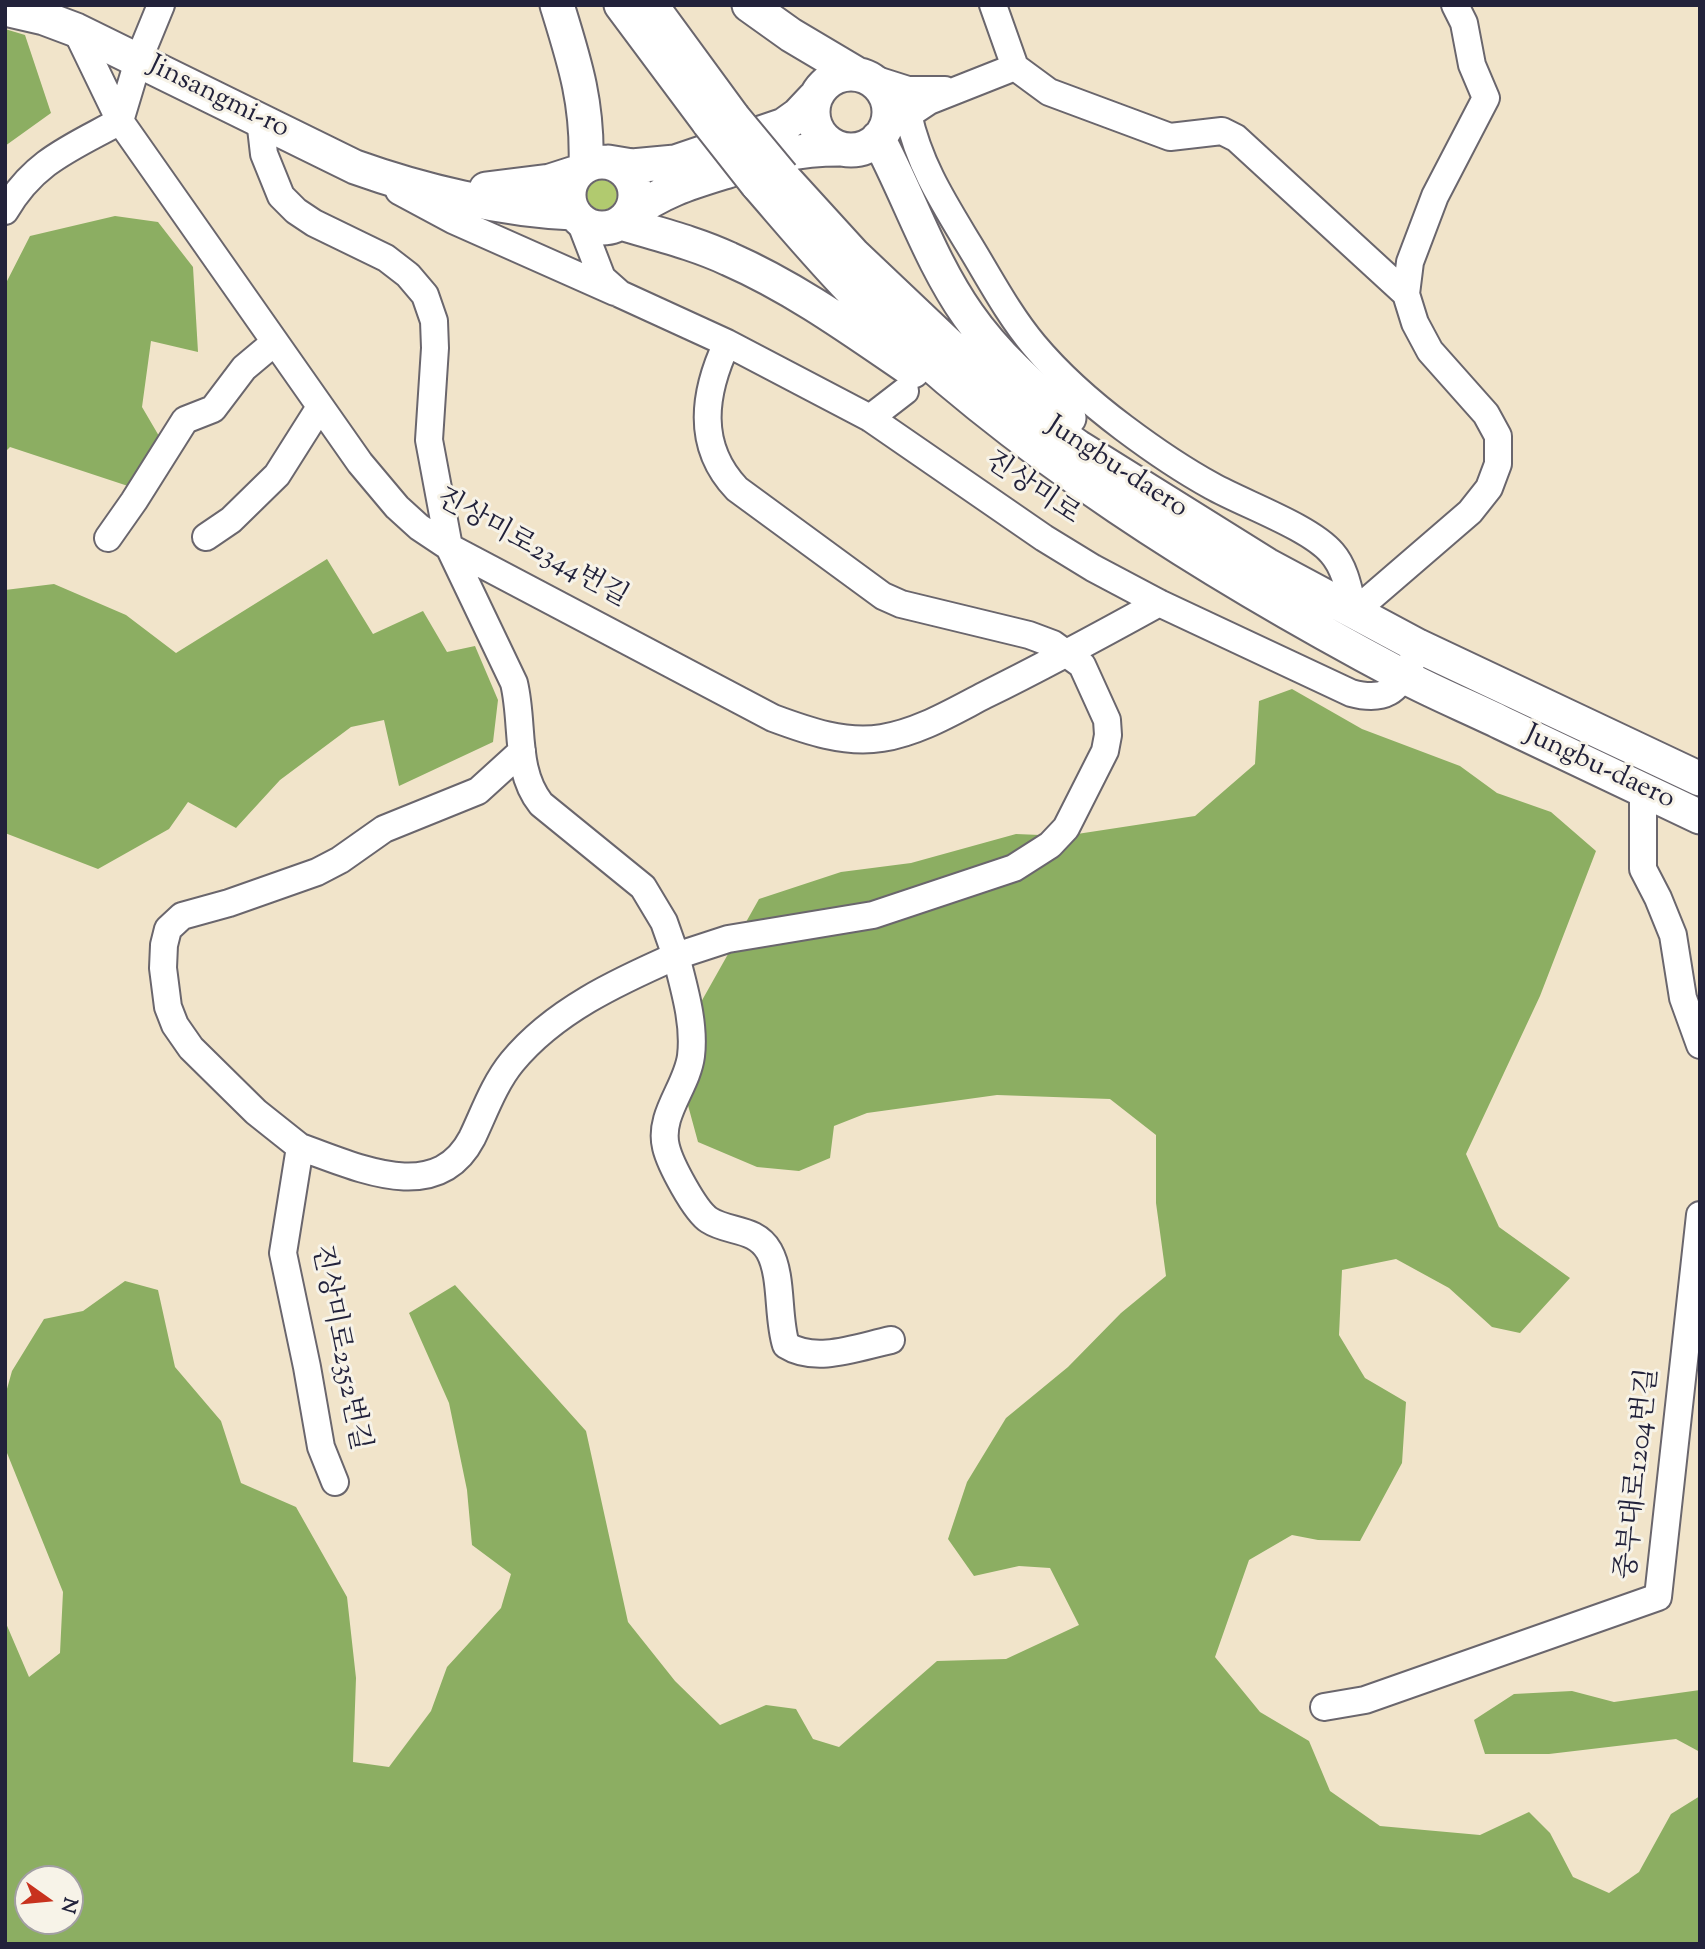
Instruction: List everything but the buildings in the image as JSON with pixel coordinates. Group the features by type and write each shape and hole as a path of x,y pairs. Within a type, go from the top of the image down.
{"main road":[{"path":"556,5 584,104 591,166"},
{"path":"621,5 769,180"},
{"path":"651,5 721,120"},
{"path":"749,5 791,35 878,84 889,106 890,128 949,285 969,316 1020,374 1187,516"},
{"name":"Jinsangmi-ro","path":"5,9 44,18 76,30 355,167 431,189"},
{"path":"431,189 466,190 519,186 550,181 591,166 649,166 675,162 784,125 798,115 830,78 842,74 861,75"},
{"path":"814,98 812,111 819,135 840,149"},
{"path":"603,220 634,205 636,194 633,183 619,166 591,166 571,181 569,203 603,220 699,179 787,152 865,148 890,128"},
{"name":"Jungbu-daero","path":"769,180 813,250 860,299 924,358 1002,423 1090,489 1266,599 1405,677 1700,817"},
{"name":"Jungbu-daero","path":"769,180 855,255 968,364 1078,447 1267,565 1354,612 1418,646 1700,779"},
{"path":"431,189 480,200 603,220 726,257 817,305 1090,489"}],"street":[{"path":"5,211 17,190 35,170 120,121 138,61 161,5"},
{"path":"993,5 1015,67 1049,92 1170,137 1222,131 1236,138 1406,294"},
{"path":"1015,67 929,101 890,128 914,143 925,169 1010,328 1035,346 1073,386 1121,426 1212,486 1317,539 1332,553 1343,571 1354,612 1470,512 1489,488 1498,464 1498,436 1486,414 1430,351 1415,323 1406,294 1410,262 1435,196 1486,98 1472,65 1464,23 1455,5"},
{"name":"진상미로2344번길","path":"76,30 120,121 360,463 397,507 419,527 449,547 773,718 842,738 880,738 912,730 1068,654 1159,603"},
{"path":"861,75 908,90 960,89"},
{"path":"260,119 264,155 277,187 288,204 314,223 386,258 408,275 425,295 434,321 429,440 449,547 514,683 519,704 524,770 531,791 541,804 643,887 664,922 676,956 688,1007 691,1044 690,1059 665,1124 665,1145 670,1161 699,1211 710,1221 748,1233 761,1241 770,1253 781,1330 786,1345 798,1352 835,1353 891,1340"},
{"name":"진상미로","path":"355,167 453,220 611,286 870,418 1044,538 1159,603 1350,693 1364,697 1390,693 1405,677"},
{"path":"603,220 611,286"},
{"path":"108,538 185,420 213,410 244,368 275,342"},
{"path":"522,751 478,791 383,830 340,860 317,872 229,903 182,916 168,929 163,968 168,1007 175,1025 200,1058 256,1112 300,1147 362,1169 389,1175 413,1177 433,1174 447,1168 470,1140 509,1065 542,1030 564,1014 633,975 676,956 728,939 873,915 1014,868 1050,845 1066,828 1079,805 1105,751 1108,735 1107,720 1083,665 1053,644 1029,635 901,604 883,596 737,489 723,474 714,457 708,436 710,391 715,369 727,343"},
{"path":"870,418 905,391"},
{"path":"206,537 231,520 277,475 320,407"},
{"path":"1405,677 1418,646"},
{"path":"1643,789 1643,869 1672,934 1683,998 1700,1045"},
{"name":"진상미로2352번길","path":"300,1147 283,1253 321,1447 335,1482"},
{"name":"중부대로1204번길","path":"1324,1707 1365,1700 1658,1597 1700,1215"}],"green space":[{"path":"5,29 25,35 51,113 5,146"},
{"path":"602,180 613,184 617,195 613,206 602,210 591,206 587,195 591,184"},
{"path":"115,216 158,222 193,267 198,352 151,341 142,407 159,436 134,488 10,447 5,452 5,285 30,236"},
{"path":"327,559 373,634 423,611 447,652 475,646 498,700 493,742 399,786 384,720 351,727 280,780 236,828 188,802 169,829 98,869 5,833 5,590 54,584 126,615 176,653"},
{"path":"1292,689 1362,729 1460,766 1497,793 1551,812 1596,851 1540,996 1466,1154 1499,1227 1570,1278 1520,1333 1492,1327 1449,1288 1396,1259 1342,1270 1339,1335 1365,1378 1406,1402 1402,1463 1360,1541 1318,1540 1292,1535 1249,1560 1215,1657 1260,1712 1309,1741 1330,1791 1380,1826 1480,1835 1529,1812 1550,1833 1573,1877 1609,1893 1639,1872 1671,1814 1700,1796 1700,1944 5,1944 5,1621 29,1677 60,1653 63,1592 5,1448 5,1396 12,1371 44,1319 83,1311 125,1281 158,1290 175,1367 221,1421 241,1483 296,1507 347,1597 356,1678 353,1762 389,1767 431,1711 447,1667 501,1608 511,1574 472,1545 467,1490 449,1403 409,1313 455,1285 586,1431 628,1622 675,1681 720,1725 766,1705 796,1709 813,1739 839,1747 937,1661 1006,1659 1079,1625 1050,1568 1019,1566 974,1576 948,1539 967,1482 1006,1418 1068,1367 1121,1313 1166,1276 1156,1203 1156,1135 1110,1099 997,1095 867,1113 834,1126 830,1158 799,1171 757,1167 698,1142 683,1087 687,1027 759,899 841,872 911,863 1016,834 1064,836 1195,816 1255,764 1259,701"},
{"path":"1700,1690 1700,1752 1676,1739 1549,1754 1485,1754 1474,1720 1514,1694 1572,1691 1614,1702"}]}
